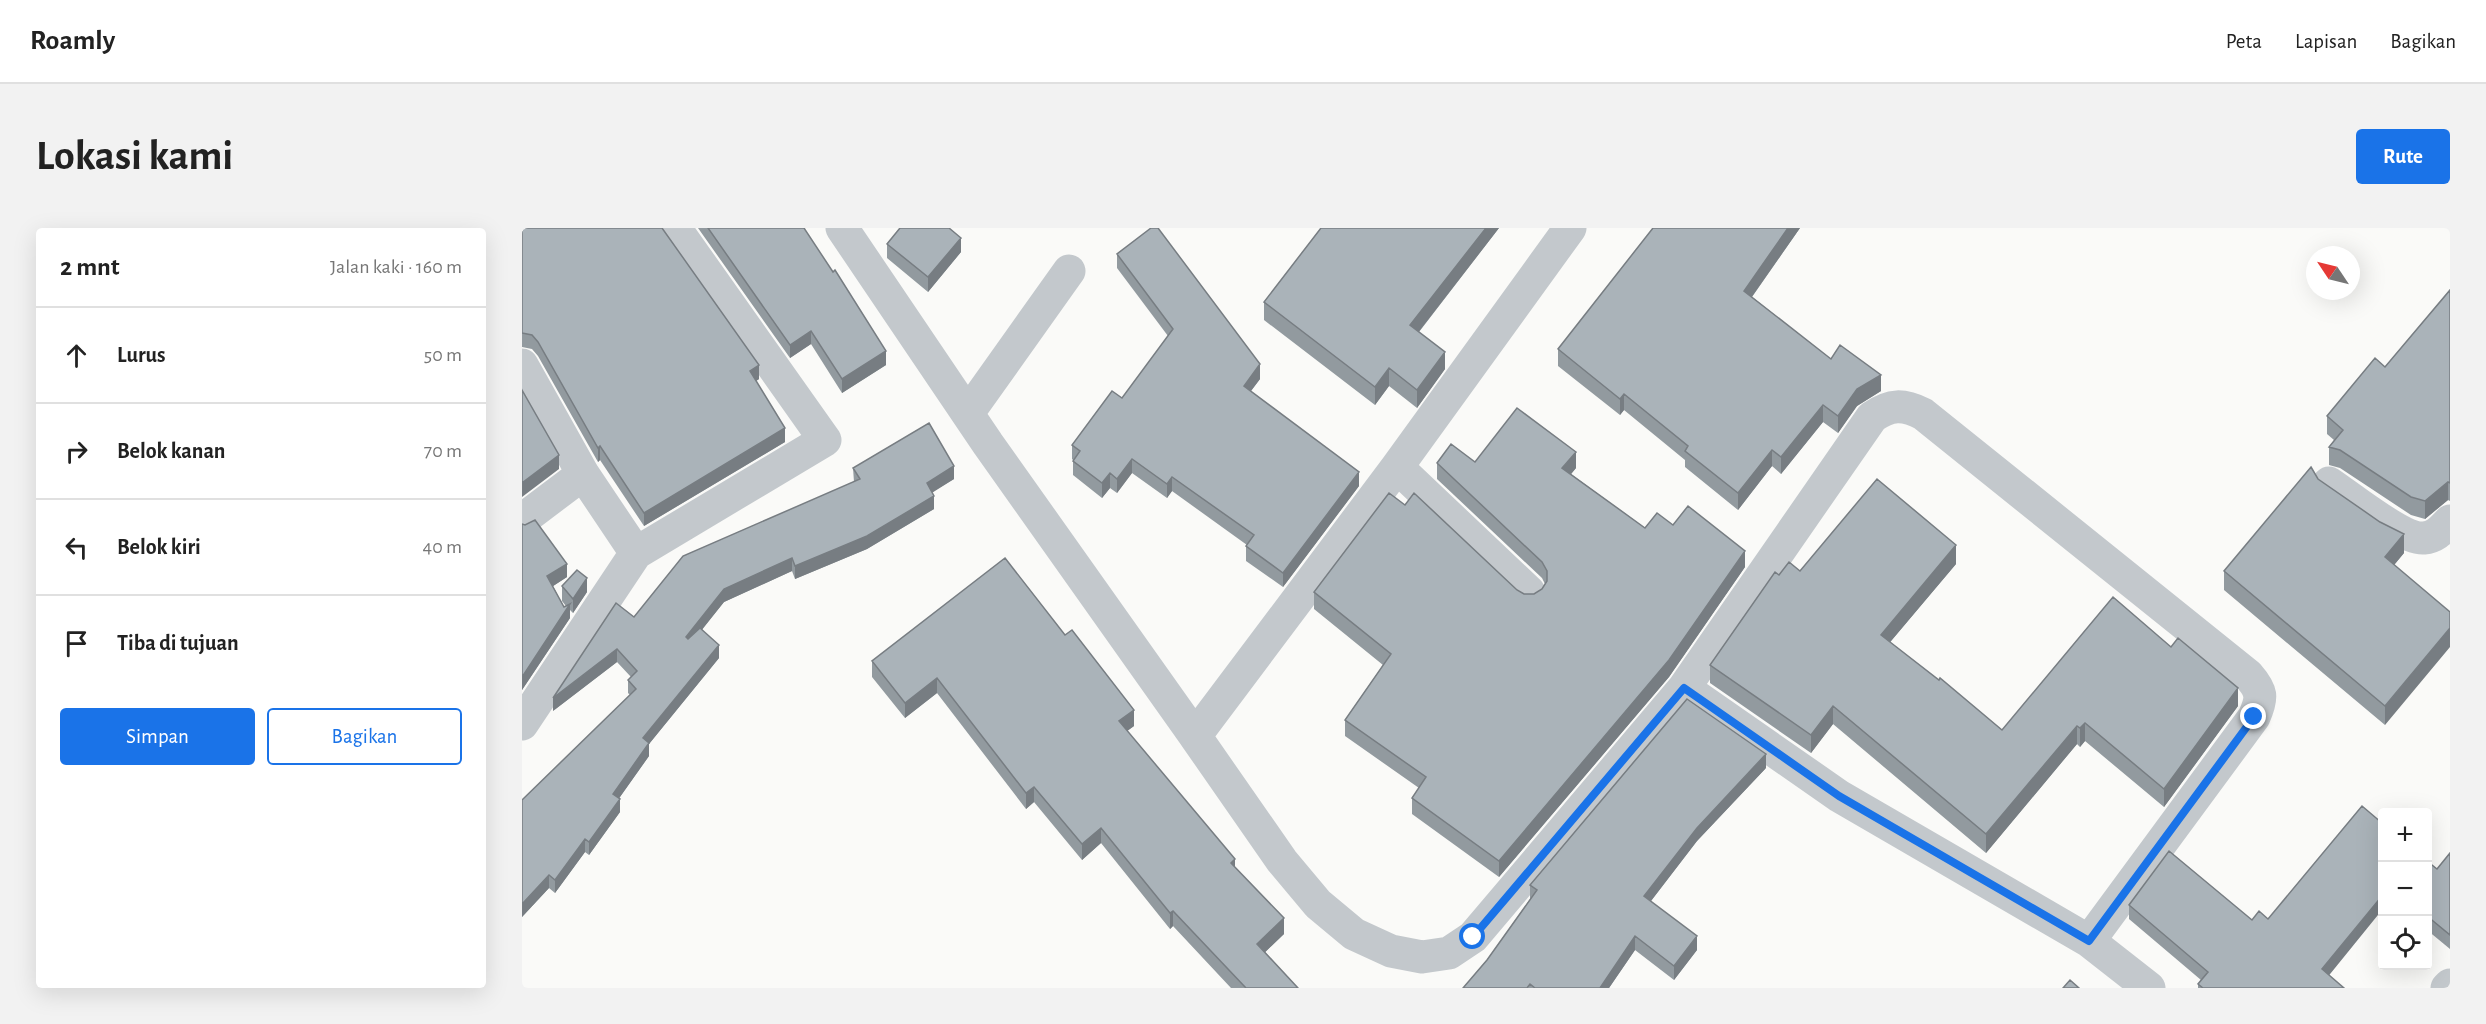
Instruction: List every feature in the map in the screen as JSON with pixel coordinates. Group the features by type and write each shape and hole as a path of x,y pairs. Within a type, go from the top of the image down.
{"street":[{"path":"522,724 636,553 825,440 675,228"},
{"path":"842,228 934,367 1282,861 1318,904 1354,934 1391,951 1422,957 1449,953 1473,937 1684,688 1872,417 1892,405 1908,406 1923,414 2239,667 2259,688 2260,703 2254,717 2089,941"},
{"path":"1195,736 1397,467 1570,228"},
{"path":"968,413 1070,271"},
{"path":"522,365 583,474 636,553"},
{"path":"1397,467 1529,592"},
{"path":"522,520 583,474"},
{"path":"2329,483 2406,536 2430,537 2450,521"},
{"path":"1684,688 1839,796 2089,941 2149,988"}],"building":[{"path":"522,228 662,228 759,365 750,371 785,428 644,513 600,446 598,448 538,342 532,335 522,333"},
{"path":"708,228 804,228 833,272 835,270 886,351 842,379 811,331 790,345"},
{"path":"900,228 949,228 961,238 928,277 887,244"},
{"path":"1151,228 1158,228 1260,364 1244,386 1359,472 1283,573 1246,546 1254,535 1172,477 1167,484 1132,459 1117,479 1110,473 1102,483 1073,461 1080,451 1072,445 1112,391 1122,398 1173,329 1117,254"},
{"path":"1321,228 1486,228 1410,325 1445,352 1417,390 1389,368 1375,387 1264,302"},
{"path":"1653,228 1788,228 1744,291 1831,359 1840,345 1881,375 1857,389 1838,416 1823,405 1781,457 1772,450 1738,493 1685,451 1688,446 1624,394 1620,399 1558,349"},
{"path":"2450,290 2450,483 2448,482 2425,501 2411,497 2340,450 2329,447 2343,430 2327,416 2375,358 2385,367"},
{"path":"522,390 559,455 522,483"},
{"path":"1517,408 1576,452 1562,468 1645,528 1657,513 1673,525 1688,506 1745,551 1669,660 1499,861 1412,798 1426,777 1345,720 1391,654 1314,592 1389,493 1405,505 1414,493 1517,590 1524,594 1534,594 1542,589 1547,581 1547,571 1542,562 1437,463 1451,444 1475,462"},
{"path":"929,423 954,466 927,483 934,496 867,536 795,566 792,558 724,589 686,637 688,639 700,628 719,645 643,738 649,743 613,794 620,799 589,842 585,839 555,880 549,875 522,904 522,800 636,689 628,680 637,671 617,649 553,698 616,603 634,617 683,556 860,479 853,468"},
{"path":"2311,467 2318,479 2380,522 2404,534 2385,557 2450,612 2450,628 2385,706 2224,571"},
{"path":"1877,479 1956,545 1881,635 1939,680 1940,678 2002,730 2113,597 2171,647 2178,638 2238,688 2164,789 2085,723 2080,728 2077,726 1986,834 1833,706 1811,735 1710,665 1775,572 1779,575 1789,562 1800,571"},
{"path":"535,520 567,564 547,576 564,607 570,604 522,677 522,524 525,525"},
{"path":"1005,558 1065,635 1072,630 1134,710 1119,721 1235,859 1231,863 1284,918 1257,944 1298,988 1246,988 1173,911 1170,913 1101,828 1082,844 1034,787 1026,793 937,678 905,703 872,661"},
{"path":"577,570 587,578 573,599 562,586"},
{"path":"1687,699 1766,754 1697,828 1644,896 1697,936 1674,966 1635,936 1600,988 1535,988 1530,984 1527,988 1463,988 1487,960 1537,890 1530,885"},
{"path":"2362,806 2378,820 2378,901 2322,969 2344,988 2203,988 2198,984 2208,972 2129,905 2169,851 2252,920 2259,911 2268,919"},
{"path":"2450,853 2450,935 2432,920 2432,865 2437,869"},
{"path":"2070,980 2079,988 2063,988"}],"route":[{"path":"1473,937 1684,688 1839,796 2089,941 2254,717"}]}
